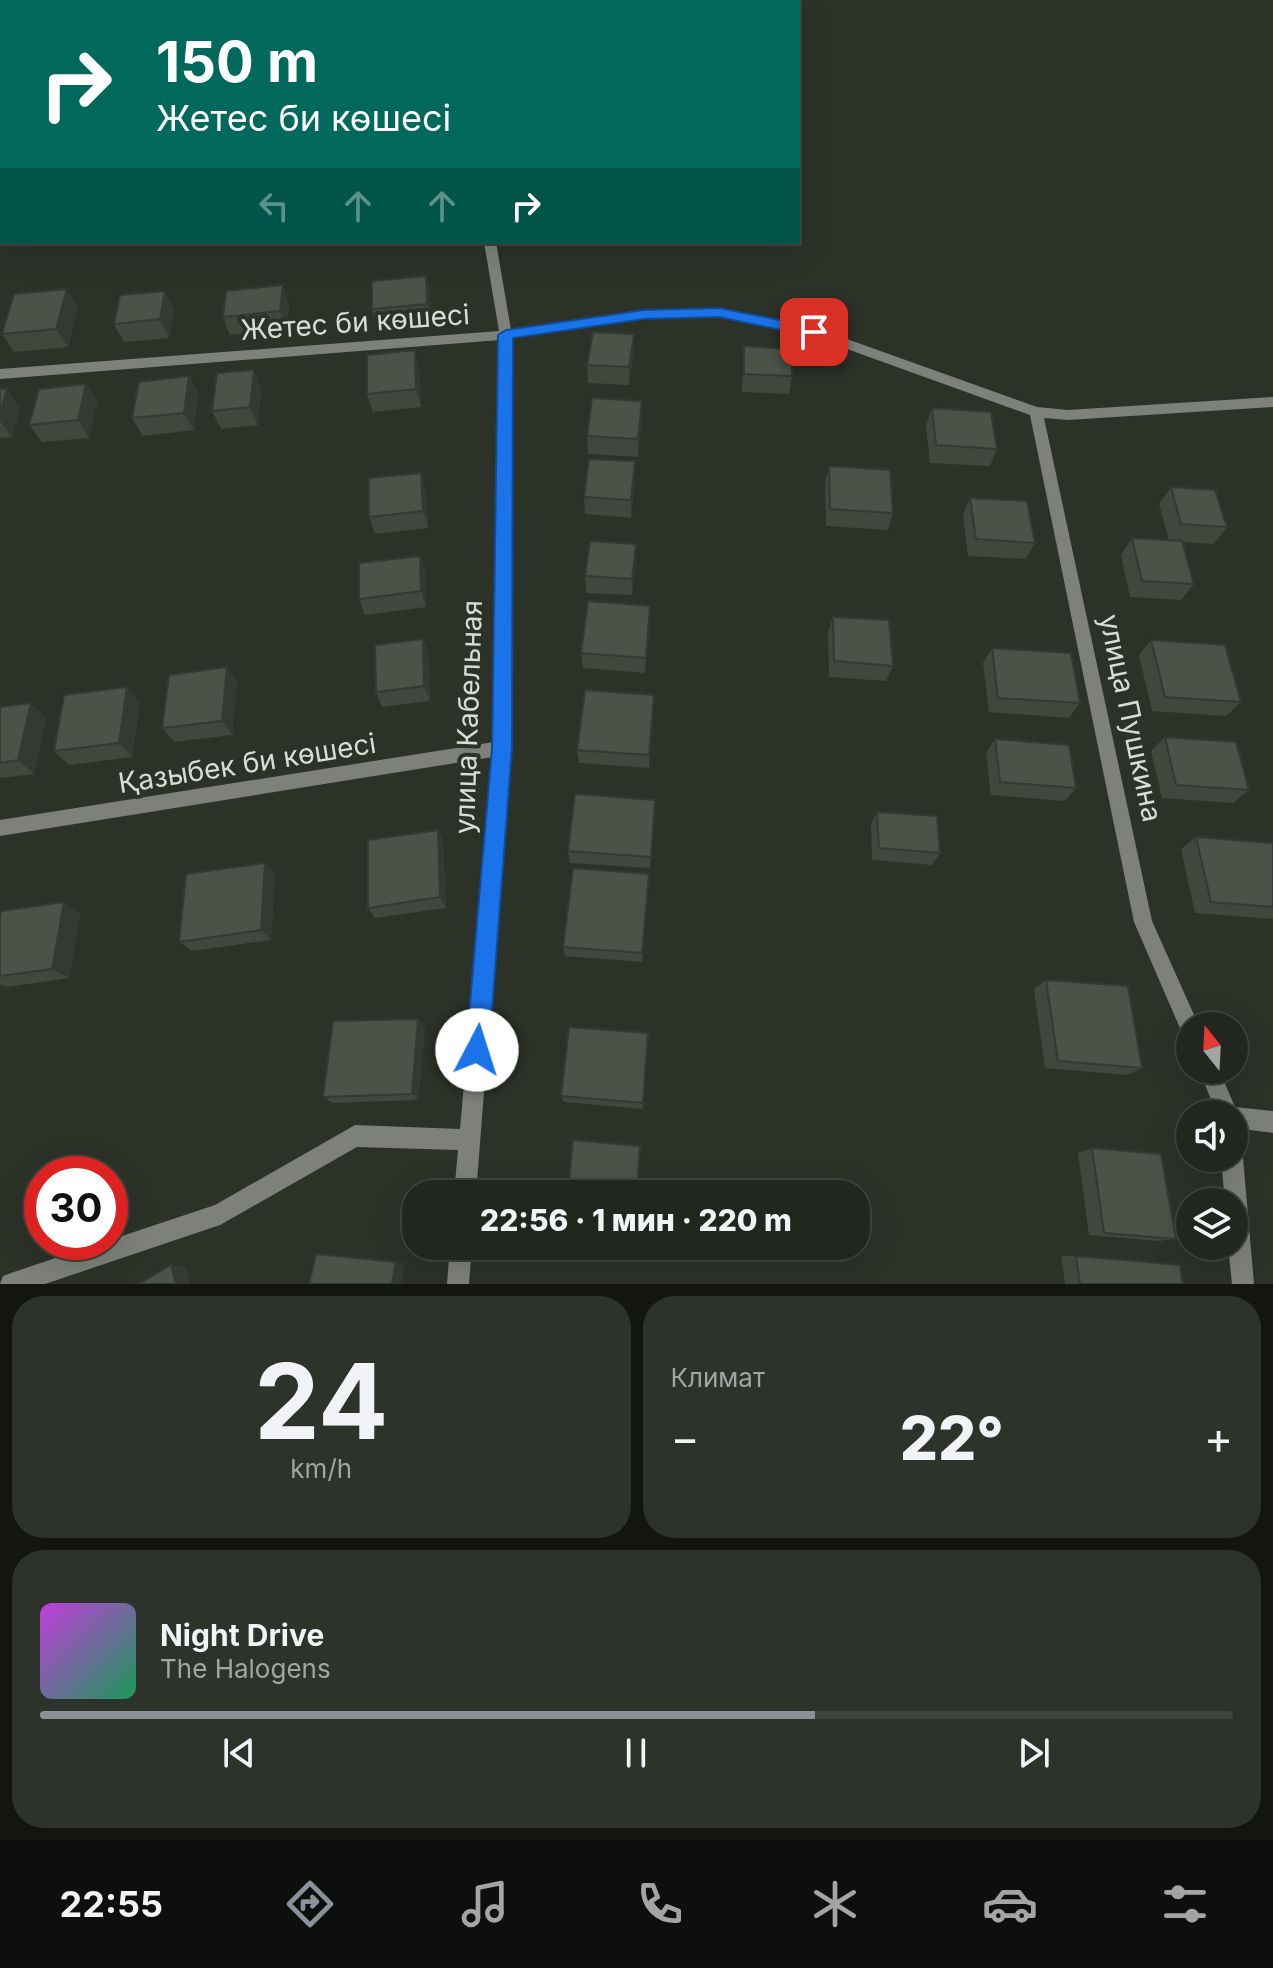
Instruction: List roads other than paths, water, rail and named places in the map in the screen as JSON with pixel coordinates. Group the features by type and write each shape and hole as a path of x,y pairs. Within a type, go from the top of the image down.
{"street":[{"name":"улица Кабельная","path":"466,1180 502,748 506,335 490,244"},
{"name":"Жетес би көшесі","path":"0,374 506,335 644,315 719,312 814,332 1036,412 1068,415 1273,402"},
{"name":"улица Пушкина","path":"1036,412 1143,922 1183,1012"},
{"name":"Қазыбек би көшесі","path":"0,828 502,748"},
{"path":"1248,1119 1273,1122"},
{"path":"11,1284 220,1214 355,1136 470,1140"},
{"path":"1233,1172 1243,1284"},
{"path":"458,1284 460,1260"}]}
